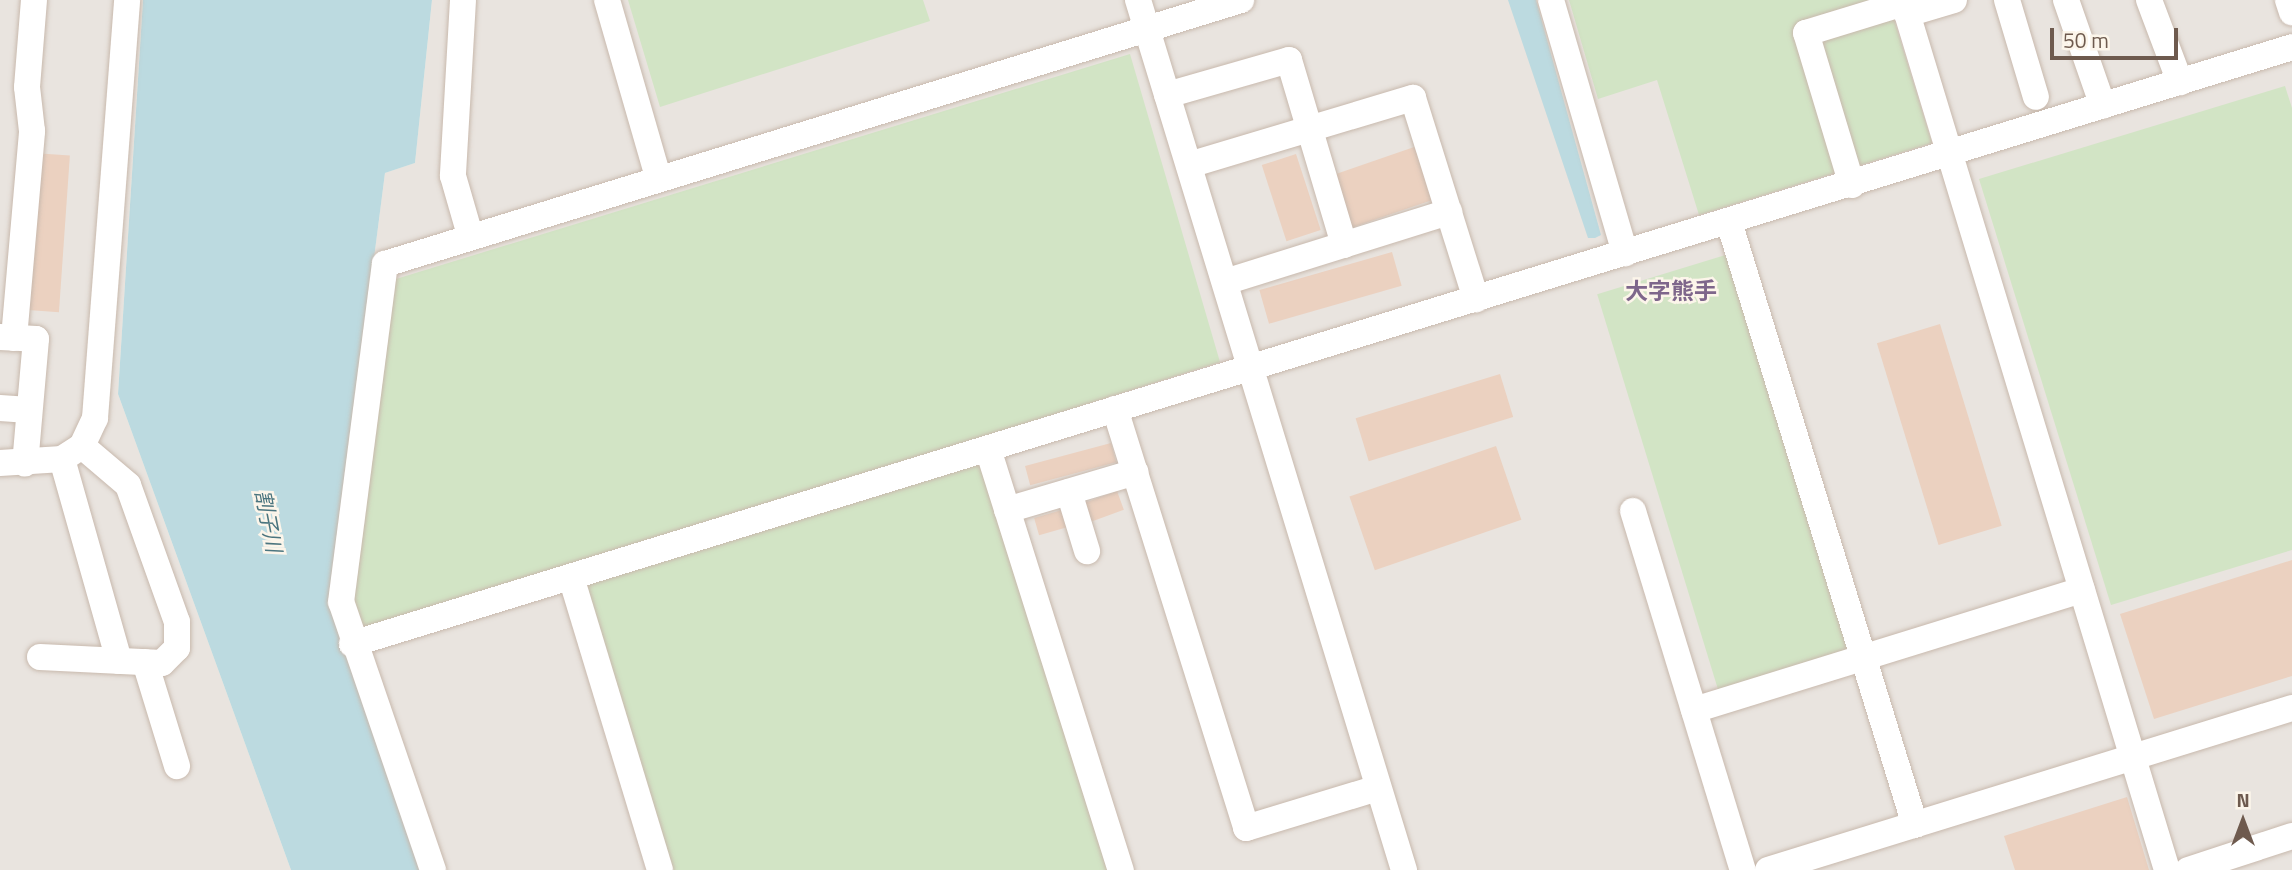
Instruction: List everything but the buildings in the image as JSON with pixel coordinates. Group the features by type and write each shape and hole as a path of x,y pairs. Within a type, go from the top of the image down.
{"street":[{"path":"33,0 27,87 32,131 7,338 36,339 29,410 12,463 72,452 128,485 177,622 177,648 162,663 40,657"},
{"path":"72,452 95,418 127,0"},
{"path":"463,0 453,176 470,235"},
{"path":"607,0 658,177"},
{"path":"1138,0 1404,870"},
{"path":"433,870 352,644 341,602 386,264 470,235 1241,0"},
{"path":"1551,0 1625,253"},
{"path":"1853,184 1806,33 1905,6 1954,0"},
{"path":"2007,0 2036,97"},
{"path":"2066,0 2103,106"},
{"path":"2149,0 2180,82"},
{"path":"2288,0 2292,12"},
{"path":"1905,6 2167,870"},
{"path":"352,644 1949,155 2292,47"},
{"path":"1167,95 1289,60 1344,245"},
{"path":"1189,165 1413,98 1476,299"},
{"path":"1225,282 1449,212"},
{"path":"1729,222 1914,825"},
{"path":"0,408 29,410"},
{"path":"1115,409 1246,828 1378,788"},
{"path":"988,449 1121,870"},
{"path":"72,452 132,661 177,766"},
{"path":"1007,510 1135,472"},
{"path":"1069,492 1087,551"},
{"path":"1633,511 1744,870"},
{"path":"571,577 660,870"},
{"path":"1694,710 2082,590"},
{"path":"1768,870 2292,708"},
{"path":"2188,870 2292,836"}],"shaded area":[{"path":"0,0 143,0 118,394 291,870 0,870"},
{"path":"432,0 2292,0 2292,870 422,870 330,600 385,173 415,163"}],"green space":[{"path":"628,0 923,0 930,21 660,107"},
{"path":"1569,0 1888,0 1932,143 1699,215 1657,80 1598,99"},
{"path":"1130,54 1220,362 359,634 350,599 396,279"},
{"path":"2285,86 2292,108 2292,550 2111,605 1979,179"},
{"path":"1732,253 1853,650 1718,691 1597,294"},
{"path":"980,464 1107,870 672,870 584,584"}],"water":[{"name":"割子川","path":"143,0 432,0 415,163 385,173 330,600 422,870 291,870 118,394"},
{"path":"1508,0 1536,0 1601,235 1595,238 1588,238"}],"district":[{"name":"大字熊手","path":"1671,291"}]}
